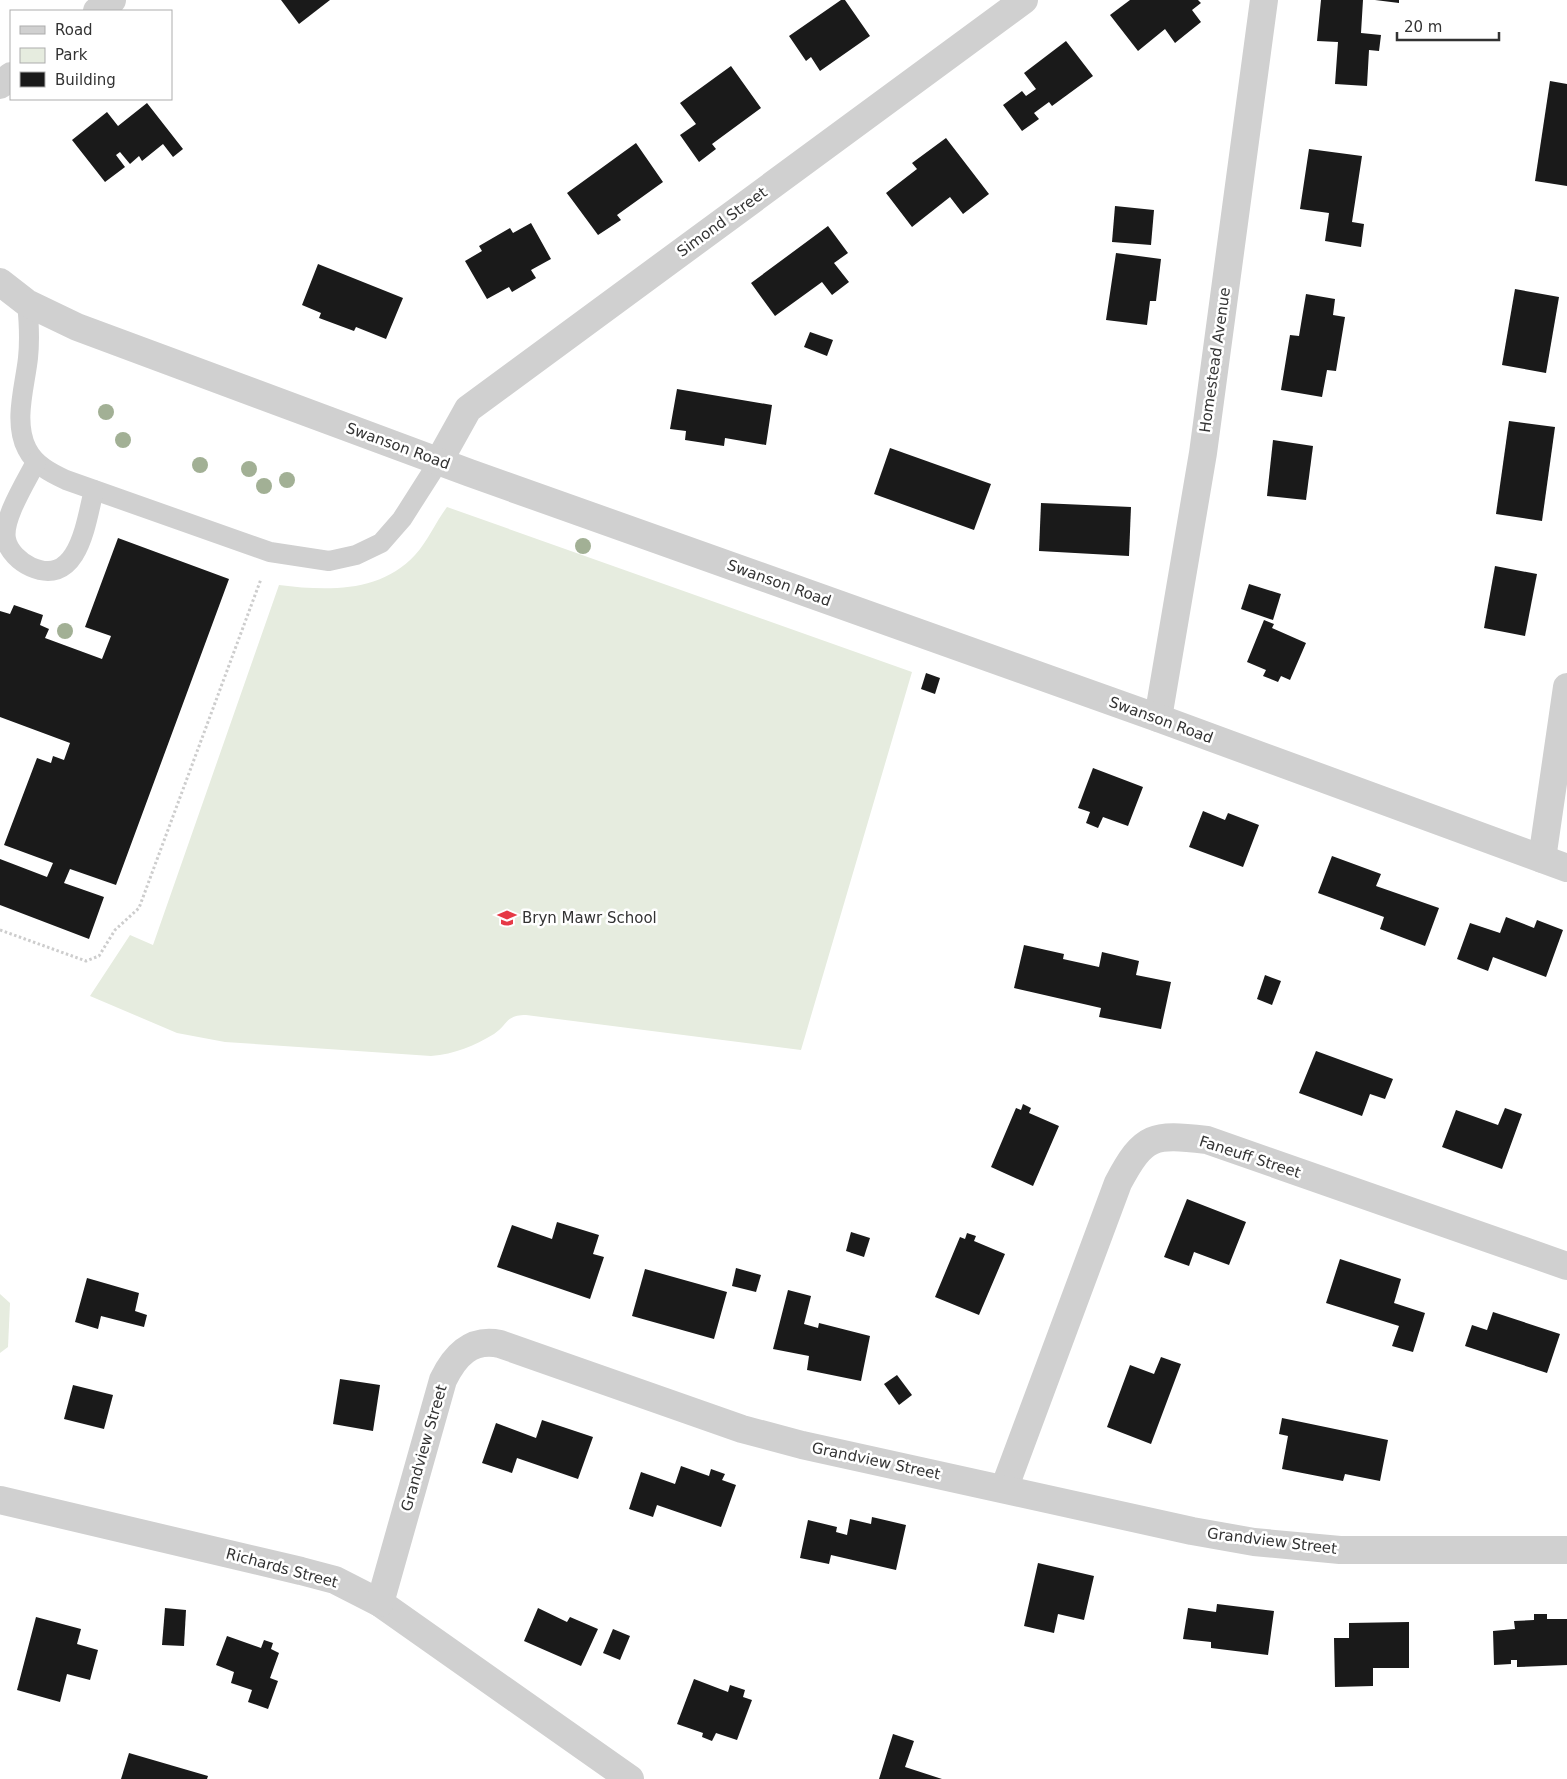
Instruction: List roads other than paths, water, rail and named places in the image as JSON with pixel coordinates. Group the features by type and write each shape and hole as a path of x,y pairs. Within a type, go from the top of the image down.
{"street":[{"path":"98,10 112,0"},
{"name":"Simond Street","path":"439,461 468,408 1024,0"},
{"name":"Homestead Avenue","path":"1158,718 1203,453 1264,0"},
{"path":"0,85 10,77"},
{"name":"Swanson Road","path":"0,282 27,304 77,327 439,461 1158,718 1555,864"},
{"path":"1555,864 1567,687"},
{"name":"Faneuff Street","path":"1004,1489 1118,1183 1132,1157 1151,1140 1168,1136 1207,1140 1567,1266"},
{"name":"Grandview Street","path":"380,1602 443,1380 457,1357 467,1348 483,1342 500,1344 742,1429 802,1445 1192,1531 1254,1542 1340,1550 1567,1550"},
{"name":"Richards Street","path":"2,1507 301,1571 335,1580 380,1602 630,1779"}],"lane":[{"path":"27,304 30,329 21,422 22,436 27,450 36,462 50,472 94,490 270,552 329,560 356,554 381,543 402,519 439,461"},
{"path":"36,462 8,522 6,539 14,556 30,567 46,571 58,570 71,560 80,544 94,490"}],"place":[{"name":"Bryn Mawr School","path":"507,918"}]}
